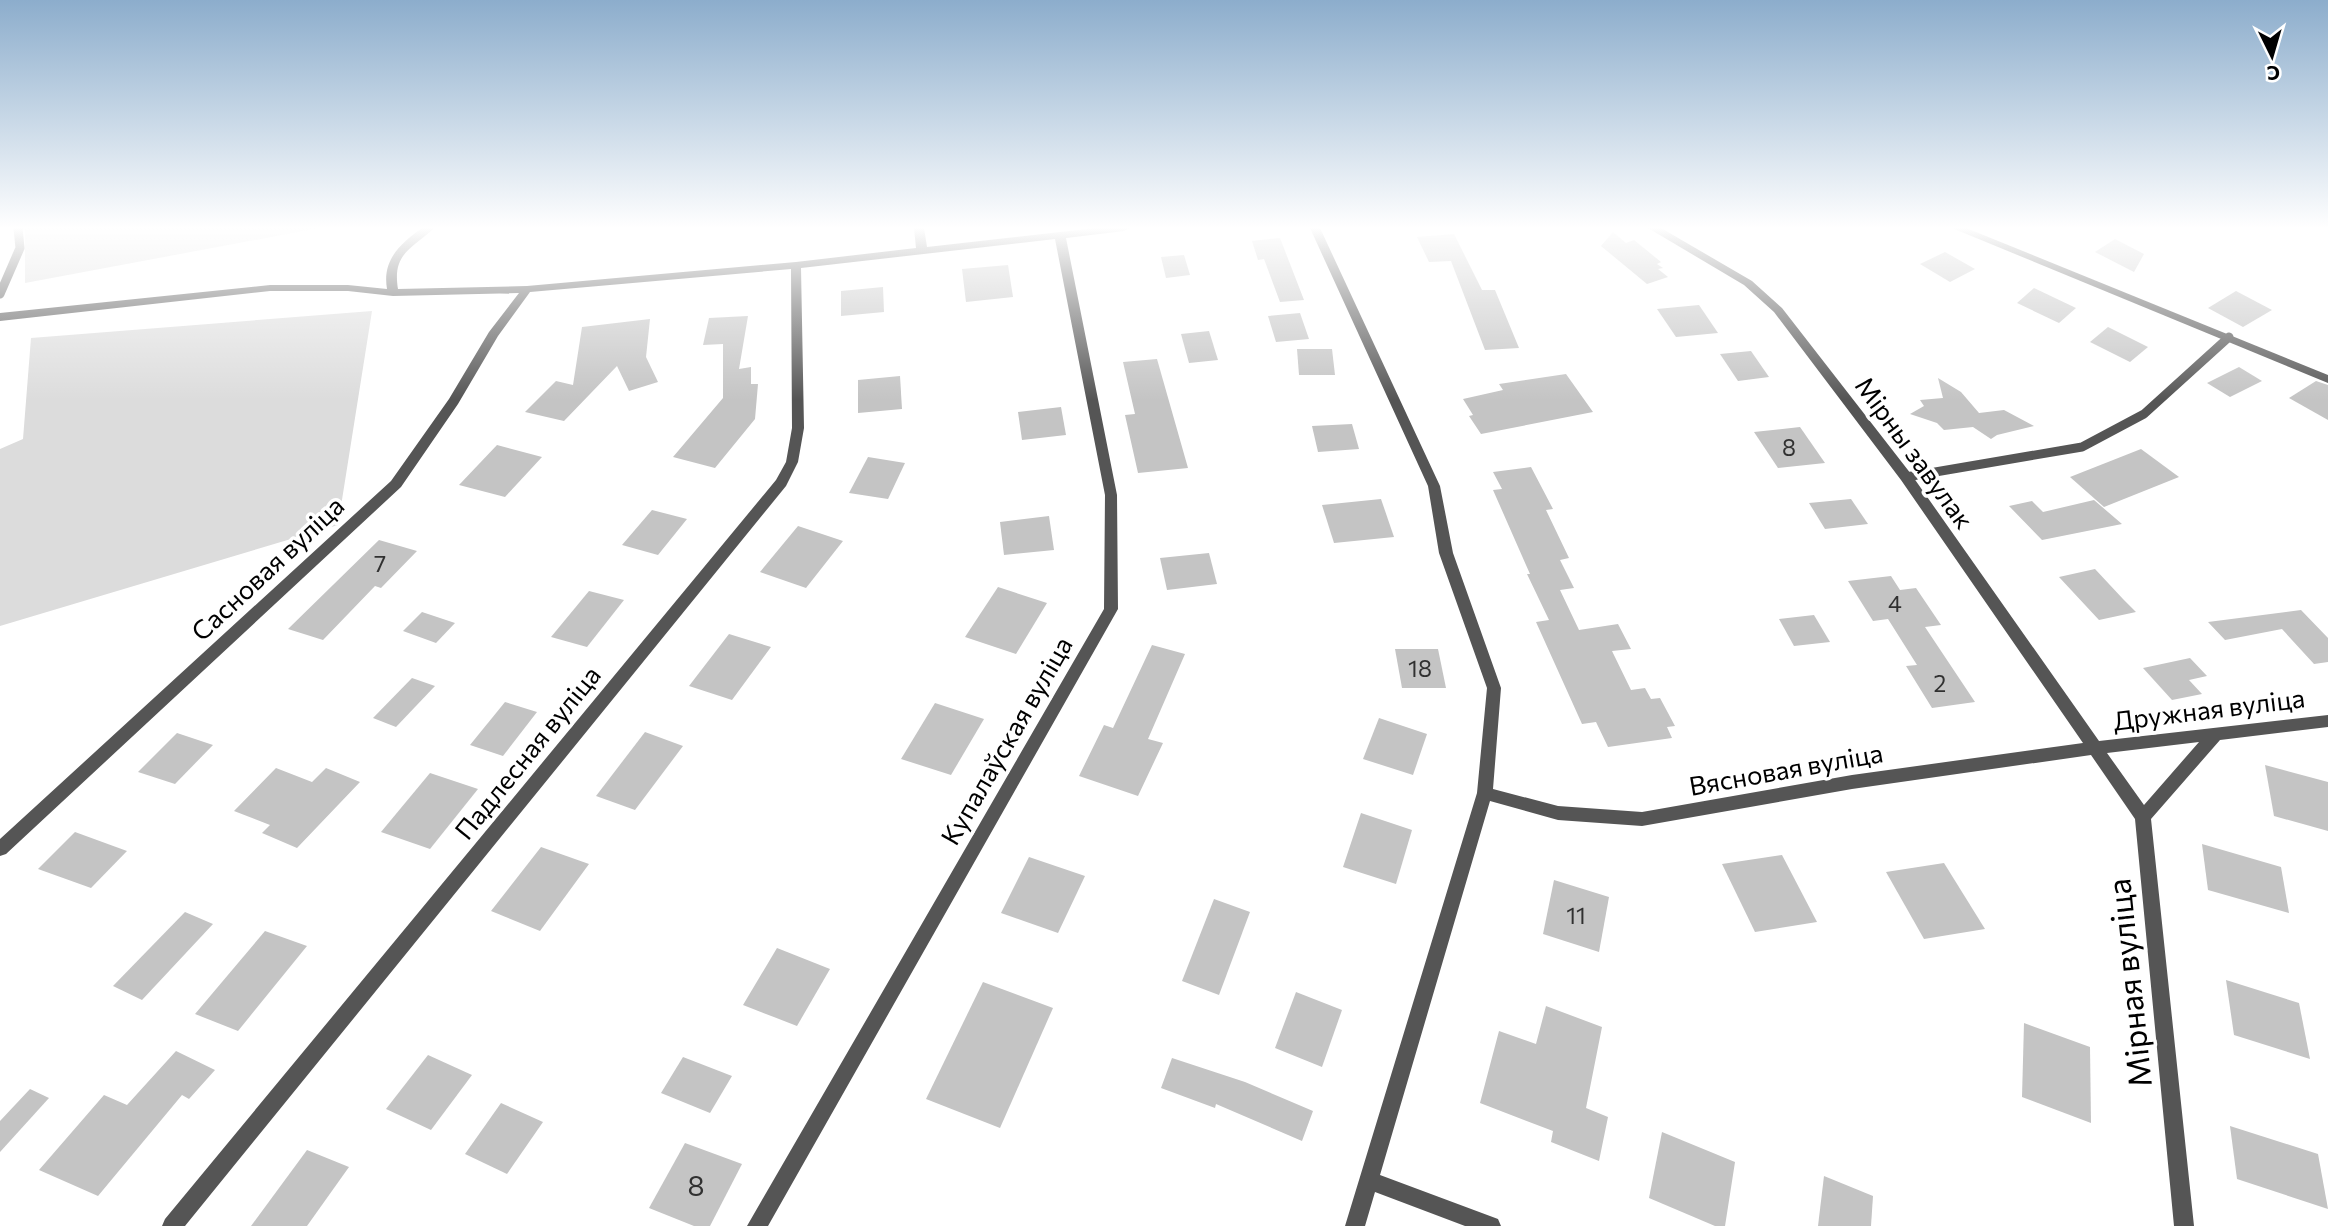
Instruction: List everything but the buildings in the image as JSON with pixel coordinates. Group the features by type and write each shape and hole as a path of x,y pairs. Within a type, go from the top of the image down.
{"street":[{"path":"391,285 393,293"},
{"path":"0,317 270,288 348,288 393,293 569,285"},
{"name":"Падлесная вуліца","path":"172,1226 782,483 792,462 798,428 796,285"},
{"name":"Купалаўская вуліца","path":"757,1226 1111,609 1111,495 1070,285"},
{"path":"1341,285 1434,486 1446,554 1493,688 1485,793 1355,1226"},
{"name":"Мірны завулак","path":"1750,285 1778,310 1906,477 2096,748"},
{"path":"2100,285 2328,379"},
{"name":"Сасновая вуліца","path":"0,849 396,484 454,401 493,335 527,289"},
{"name":"Дружная вуліца","path":"2096,748 2328,721"},
{"path":"2143,817 2214,736"},
{"name":"Вясновая вуліца","path":"1485,793 1558,813 1642,819 1853,782 2096,748"},
{"name":"Мірная вуліца","path":"2096,748 2143,817 2184,1226"},
{"path":"1367,1180 1490,1226"}],"lane":[{"path":"1906,477 2082,447 2144,414 2229,337"}],"shaded area":[{"path":"372,311 338,525 0,626 0,449 23,439 31,338"}]}
